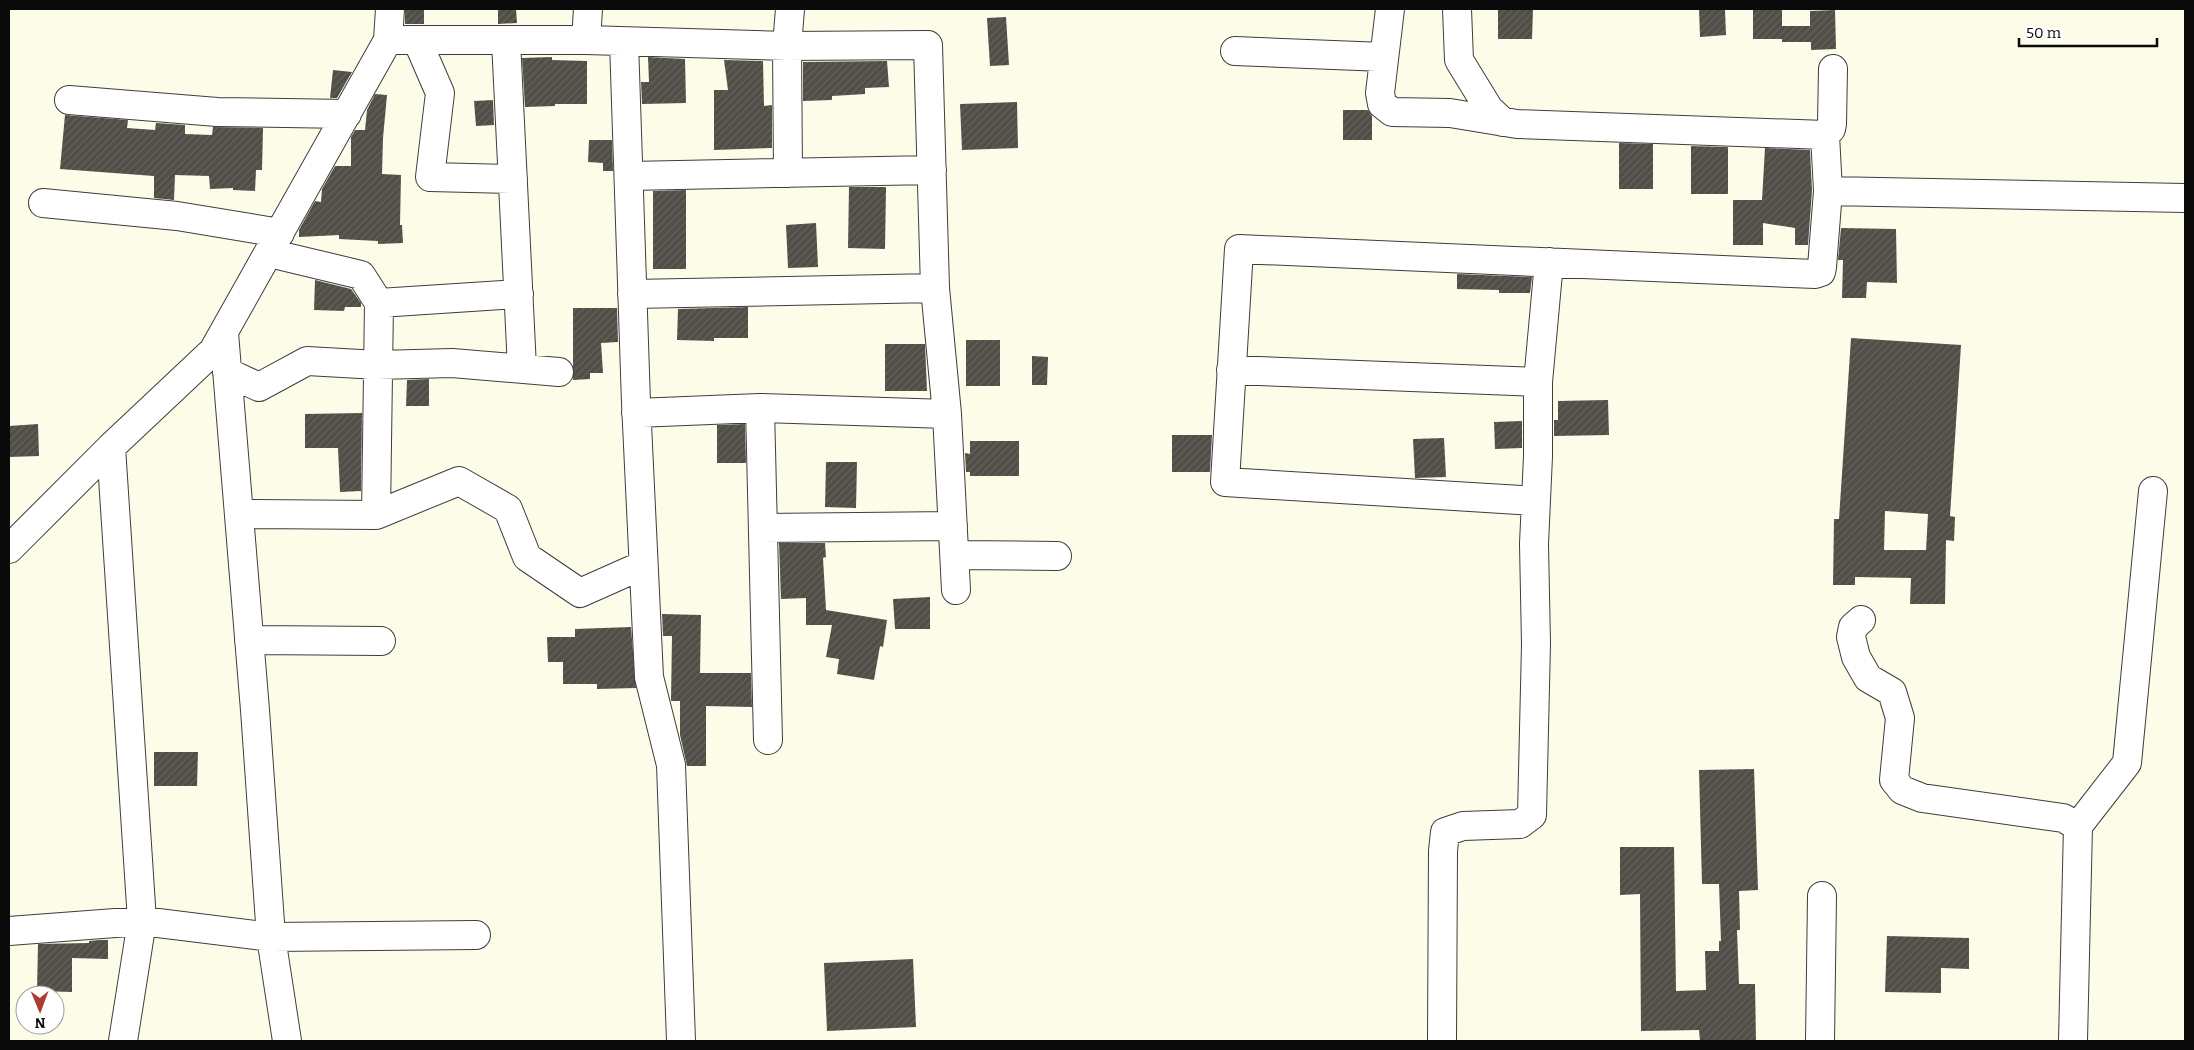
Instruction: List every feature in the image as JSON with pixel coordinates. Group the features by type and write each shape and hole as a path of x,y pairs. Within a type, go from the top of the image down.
{"street":[{"path":"9,549 111,447 213,350 388,40 390,9"},
{"path":"586,40 588,9"},
{"path":"788,173 788,46 790,9"},
{"path":"1390,9 1380,93 1382,104 1392,112 1450,113 1517,124 1825,135 1831,129 1832,124 1833,69"},
{"path":"1457,9 1459,60 1489,109 1503,122"},
{"path":"388,40 586,40 741,43 788,46 928,45 935,288 947,414 956,590"},
{"path":"416,40 440,93 430,177 513,179"},
{"path":"506,41 522,368"},
{"path":"624,42 636,413 649,677 670,765 681,1041"},
{"path":"1235,51 1384,57"},
{"path":"69,100 217,112 347,114"},
{"path":"1536,501 1225,482 1239,248 1815,274 1821,272 1822,267 1828,191 1825,135"},
{"path":"629,176 932,170"},
{"path":"1828,191 2185,198"},
{"path":"43,203 177,216 274,243 361,274 379,303 376,515"},
{"path":"1442,1041 1444,852 1446,832 1463,826 1520,824 1532,815 1536,644 1534,544 1538,456 1538,382 1549,262"},
{"path":"632,294 935,288"},
{"path":"379,303 519,294"},
{"path":"224,333 271,937 287,1041"},
{"path":"227,372 259,387 307,361 378,365 452,363 559,372"},
{"path":"1232,370 1538,382"},
{"path":"636,413 760,408 947,414"},
{"path":"760,408 768,740"},
{"path":"111,447 142,921 123,1041"},
{"path":"239,514 376,515 459,481 508,509 528,557 580,593 643,565"},
{"path":"2073,1041 2078,826 2127,763 2153,491"},
{"path":"763,528 953,526"},
{"path":"955,555 1057,556"},
{"path":"1861,620 1853,627 1851,637 1856,657 1868,678 1892,692 1900,718 1894,780 1902,790 1922,798 2064,818 2078,826"},
{"path":"249,640 380,640"},
{"path":"1820,1041 1822,896"},
{"path":"9,931 142,921 271,937 476,934"}],"building":[{"path":"405,9 424,9 424,24 405,24"},
{"path":"498,9 516,9 517,23 498,24"},
{"path":"1498,9 1533,9 1532,39 1498,39"},
{"path":"1699,9 1725,9 1726,35 1700,37"},
{"path":"1753,9 1782,9 1782,39 1753,39"},
{"path":"1835,10 1836,49 1811,50 1811,42 1782,42 1782,26 1810,26 1810,11"},
{"path":"1006,17 1009,65 990,66 987,18"},
{"path":"552,57 552,60 587,61 587,104 555,104 555,106 525,107 522,58"},
{"path":"648,57 685,59 686,103 642,104 641,82 649,82"},
{"path":"724,60 763,61 764,106 772,105 772,148 714,150 714,90 728,90"},
{"path":"887,61 889,87 865,88 865,94 832,96 832,100 803,101 803,62"},
{"path":"333,70 352,72 337,98 330,98"},
{"path":"375,94 387,95 382,174 401,175 400,225 402,225 403,243 378,244 378,241 339,239 339,235 299,237 299,230 315,201 321,202 322,189 335,166 351,166 351,137 355,130 365,130 367,110"},
{"path":"493,100 494,125 476,126 474,101"},
{"path":"1017,102 1018,148 962,150 960,104"},
{"path":"1343,110 1368,110 1372,116 1372,140 1343,140"},
{"path":"65,115 128,120 127,128 155,130 156,123 185,125 185,134 212,135 213,127 263,128 262,170 256,170 255,191 233,190 233,188 210,189 209,176 175,175 174,200 154,198 154,176 60,169"},
{"path":"589,140 612,140 613,171 603,171 603,163 588,162"},
{"path":"1619,143 1653,144 1653,189 1619,189"},
{"path":"1691,146 1728,147 1728,194 1691,194"},
{"path":"1765,148 1810,150 1812,191 1808,245 1795,245 1795,228 1763,223 1763,245 1733,245 1733,200 1762,200"},
{"path":"849,187 886,187 885,249 848,248"},
{"path":"686,190 686,269 653,269 653,191"},
{"path":"816,223 818,267 788,268 786,225"},
{"path":"1841,228 1896,229 1897,283 1867,282 1866,298 1842,298 1843,260 1838,260"},
{"path":"1457,274 1532,277 1530,293 1499,293 1499,290 1457,289"},
{"path":"315,280 351,289 361,303 361,307 345,307 344,311 314,310"},
{"path":"748,307 748,338 714,338 714,341 677,340 678,309"},
{"path":"573,308 617,308 618,342 601,343 603,373 590,373 590,379 573,380"},
{"path":"1851,338 1961,345 1950,516 1955,517 1954,541 1946,540 1945,604 1910,604 1911,578 1855,577 1855,585 1833,585 1834,519 1839,519","holes":["1885,511 1928,514 1926,550 1884,550"]},
{"path":"966,340 1000,340 1000,386 966,386"},
{"path":"885,344 925,344 927,391 885,391"},
{"path":"1032,356 1048,357 1047,385 1032,385"},
{"path":"429,379 429,406 406,406 407,380"},
{"path":"1608,400 1609,435 1554,436 1554,420 1558,420 1558,401"},
{"path":"362,413 361,491 340,492 338,448 305,448 305,414"},
{"path":"1522,421 1522,448 1495,449 1494,422"},
{"path":"38,424 39,456 9,457 9,426"},
{"path":"745,424 746,463 717,463 717,425"},
{"path":"1172,435 1212,435 1210,472 1172,472"},
{"path":"1444,438 1446,477 1415,478 1413,439"},
{"path":"970,441 1019,441 1019,476 970,476 970,472 966,472 965,453 970,454"},
{"path":"826,462 857,462 856,508 825,507"},
{"path":"779,543 825,543 826,557 823,558 826,610 887,620 883,647 880,646 874,680 837,674 839,659 826,657 832,625 806,625 806,598 781,599"},
{"path":"930,597 930,629 895,629 893,599"},
{"path":"662,614 701,615 700,673 751,673 752,707 706,706 706,766 687,766 680,735 680,701 671,701 672,636 663,636"},
{"path":"631,627 636,688 597,689 597,684 563,684 563,662 548,662 547,637 575,637 575,629"},
{"path":"154,752 198,752 197,786 154,786"},
{"path":"1754,769 1758,890 1739,891 1740,930 1737,930 1739,984 1755,984 1756,1041 1700,1041 1699,1030 1641,1031 1640,894 1620,895 1620,847 1674,847 1676,991 1706,990 1705,951 1719,951 1719,941 1721,941 1719,884 1702,884 1699,770"},
{"path":"1887,936 1969,938 1969,969 1941,968 1941,993 1885,992"},
{"path":"108,940 108,959 72,958 72,992 65,992 65,985 37,985 38,944 89,943 89,941"},
{"path":"913,959 916,1027 827,1031 824,963"}]}
